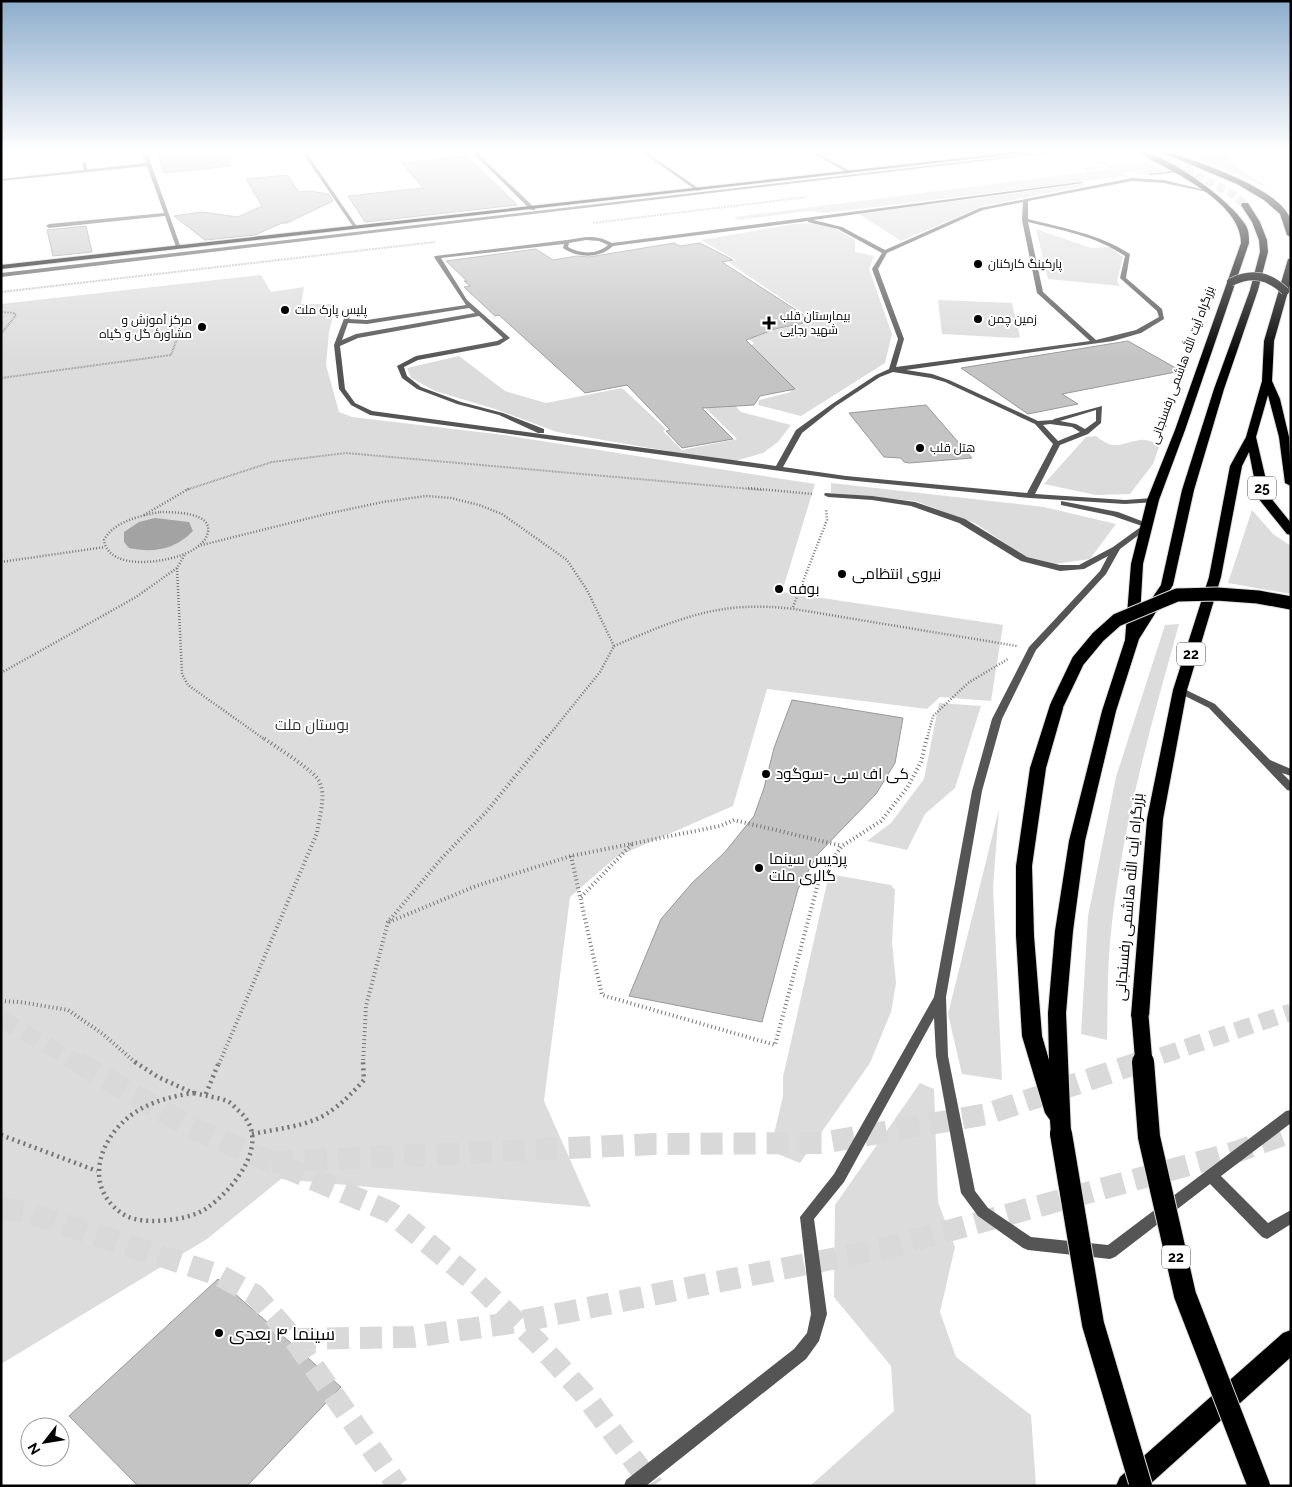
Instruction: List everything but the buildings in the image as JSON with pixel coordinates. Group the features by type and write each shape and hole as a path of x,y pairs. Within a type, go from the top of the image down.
{"highway":[{"name":"بزرگراه آیت الله هاشمی رفسنجانی","path":"1141,1486 1093,1324 1061,1134 1057,1013 1064,931 1077,842 1109,711 1132,640 1138,564 1153,500 1244,250 1246,243 1244,230 1238,221"},
{"name":"بزرگراه آیت الله هاشمی رفسنجانی","path":"1132,640 1167,585 1188,490 1219,389 1254,290 1264,252 1260,230 1255,221"},
{"path":"1288,221 1291,235"},
{"name":"بزرگراه آیت الله هاشمی رفسنجانی","path":"1259,1486 1185,1295 1149,1136 1140,1016 1155,818 1180,690 1215,578 1236,466 1251,437 1267,381 1269,341 1285,291 1291,261"},
{"path":"1231,282 1243,276 1257,275 1274,280 1285,291"},
{"path":"1267,381 1275,399 1284,437 1291,483"},
{"name":"25","path":"1251,437 1264,498 1291,531"},
{"path":"1061,1134 1032,1036 1025,936 1024,866 1038,768 1057,705 1078,661 1098,637 1117,620 1135,612 1177,595 1217,594 1258,597 1291,603"},
{"path":"1129,1486 1291,1341"}],"main road":[{"path":"1,268 411,221"}],"street":[{"path":"49,226 94,221"},
{"path":"170,221 179,248"},
{"path":"352,221 356,227"},
{"path":"1,274 456,221"},
{"path":"567,242 565,247 567,249 586,253 601,252 610,248 611,245 776,221"},
{"path":"795,221 820,222 837,226 885,252"},
{"path":"892,370 901,339 875,269 885,252 954,221"},
{"path":"1025,221 1040,292 1095,342"},
{"path":"778,469 799,432 834,405 878,376 892,370 1126,337 1150,327 1162,318 1160,310 1123,278 1128,255 1119,248 1104,241 1030,221"},
{"path":"553,436 501,414 459,403 419,388 404,376 400,366 416,358 499,343 507,338 467,303 437,257 567,242 578,239 593,238 606,240 611,245"},
{"path":"346,321 367,322 467,303"},
{"path":"350,309 337,345 342,389 353,404 370,413 553,436 846,478 1030,496 1125,502 1153,500"},
{"path":"337,345 356,336 480,314"},
{"path":"892,370 932,376 947,381 1037,424 1057,444"},
{"path":"1030,496 1057,444 1085,432 1100,422 1100,408 1037,424"},
{"path":"1050,422 1074,425 1085,432"},
{"path":"828,495 872,498 912,504 962,521 1024,559 1060,568 1080,567 1117,548 1148,525"},
{"path":"1030,496 1115,514 1148,525"},
{"path":"1117,548 1103,572 1032,649 997,719 979,782 940,997 942,1056 968,1193 983,1212 1028,1242 1110,1252 1291,1115"},
{"path":"1180,690 1212,706 1291,788"},
{"path":"1264,760 1291,773"},
{"path":"632,1486 800,1354 814,1336 819,1314 807,1217 839,1178 940,997"},
{"path":"1211,1176 1267,1232 1291,1216"}],"path":[{"path":"1,312 14,313 16,315 1,334"},
{"path":"1,378 171,355 181,328"},
{"path":"144,515 175,512 200,518 206,524 209,531 206,539 185,554 152,562 135,562 110,554 105,547 104,540 109,532 130,520 144,515 185,490 272,462 346,453 828,495 827,520 793,607"},
{"path":"198,546 326,514 383,502 426,496 460,501 502,514 567,560 587,590 614,646"},
{"path":"1,562 105,547"},
{"path":"1,673 136,597 177,568 185,554"},
{"path":"177,568 180,656 182,674 188,685 308,768 320,782 322,802 317,833 206,1094"},
{"path":"252,1134 310,1123 330,1113 364,1080 363,1059 366,1006 388,922 441,859 487,811 600,672 614,646 673,622 726,607 750,605 793,607 860,621 1032,649"},
{"path":"571,856 602,995 775,1045 820,876 842,846 881,821 908,788 921,762 932,716 968,683 1007,660 1032,649"},
{"path":"388,922 476,886 571,856 720,826 734,820 842,846"},
{"path":"580,898 632,844"},
{"path":"1,1001 20,1002 68,1010 103,1034 131,1060 158,1077 194,1093"},
{"path":"194,1093 206,1094 223,1098 237,1106 247,1118 252,1134 252,1154 243,1174 227,1194 204,1209 179,1219 153,1222 129,1218 111,1207 100,1190 97,1171 102,1151 109,1139 130,1117 150,1104 172,1096 194,1093"},
{"path":"1,1135 97,1171"}],"green space":[{"path":"871,221 947,221 901,241"},
{"path":"817,223 836,229 855,240 855,252 874,256 869,269 892,334 885,363 801,416 758,405 759,400 791,392 746,349 754,343 699,303 728,298 775,330 815,321 728,262 736,260 701,240 794,224"},
{"path":"1036,229 1091,248 1110,247 1123,257 1117,281 1120,286 1048,279"},
{"name":"بوستان ملت","path":"261,275 271,292 304,287 301,304 336,304 329,332 326,365 339,412 352,417 504,435 815,484 782,592 1003,625 991,701 940,697 927,709 767,689 733,806 616,857 570,897 544,1101 591,1207 281,1179 207,1239 1,1364 1,304"},
{"name":"زمین چمن","path":"938,300 1012,303 1020,337 942,334"},
{"path":"459,356 505,391 546,403 622,388 666,429 663,431 682,450 737,439 690,393 717,386 741,412 791,425 778,442 763,453 735,461 557,432 495,409 435,391 411,378 407,368"},
{"path":"1096,436 1113,445 1142,440 1160,444 1153,464 1130,494 1096,495 1044,484 1086,437"},
{"path":"831,483 1044,507 1116,524 1090,559 1055,564 1024,556 975,523 915,501 831,493"},
{"path":"1252,510 1273,534 1291,546 1291,594 1228,583"},
{"path":"1179,624 1137,782 1121,861 1109,954 1107,1040 1081,1034 1088,916 1116,777 1165,625"},
{"path":"939,703 981,706 955,788 925,814 907,850 867,841 891,823 924,779"},
{"path":"999,809 993,887 1002,1080 962,1074 948,1014"},
{"path":"829,874 891,885 895,890 892,942 896,983 891,1012 870,1063 800,1163 770,1151 783,1096 783,1077"},
{"path":"920,1083 934,1089 938,1202 955,1247 940,1312 956,1357 1031,1415 1036,1486 810,1486 894,1411 891,1366 834,1297 835,1205"}],"shaded area":[{"path":"155,518 189,522 193,531 171,546 155,550 129,548 124,542 124,532 139,522"}],"tunnel":[{"path":"1137,1064 1291,1012"},
{"path":"1,1019 79,1064"},
{"path":"77,1062 190,1127 272,1162"},
{"path":"272,1162 655,1144 822,1143 987,1114 1141,1062"},
{"path":"517,1322 886,1248 1236,1152 1291,1132"},
{"path":"272,1162 390,1212 476,1283 517,1322"},
{"path":"1,1208 29,1213 219,1275 255,1295 294,1339"},
{"path":"294,1339 412,1337 517,1322"},
{"path":"517,1322 584,1394 653,1486"},
{"path":"294,1339 398,1486"}],"place":[{"name":"پارکینگ کارکنان","path":"978,264"},
{"name":"پلیس پارک ملت","path":"285,310"},
{"name":"زمین چمن","path":"978,319"},
{"name":"بیمارستان قلب شهید رجایی","path":"769,323"},
{"name":"مرکز آموزش و مشاورهٔ گل و گیاه","path":"202,327"},
{"name":"هتل قلب","path":"920,448"},
{"name":"نیروی انتظامی","path":"842,574"},
{"name":"بوفه","path":"779,589"},
{"name":"کی اف سی -سوگود","path":"766,774"},
{"name":"پردیس سینما گالری ملت","path":"759,868"},
{"name":"سینما ۴ بعدی","path":"219,1333"}]}
